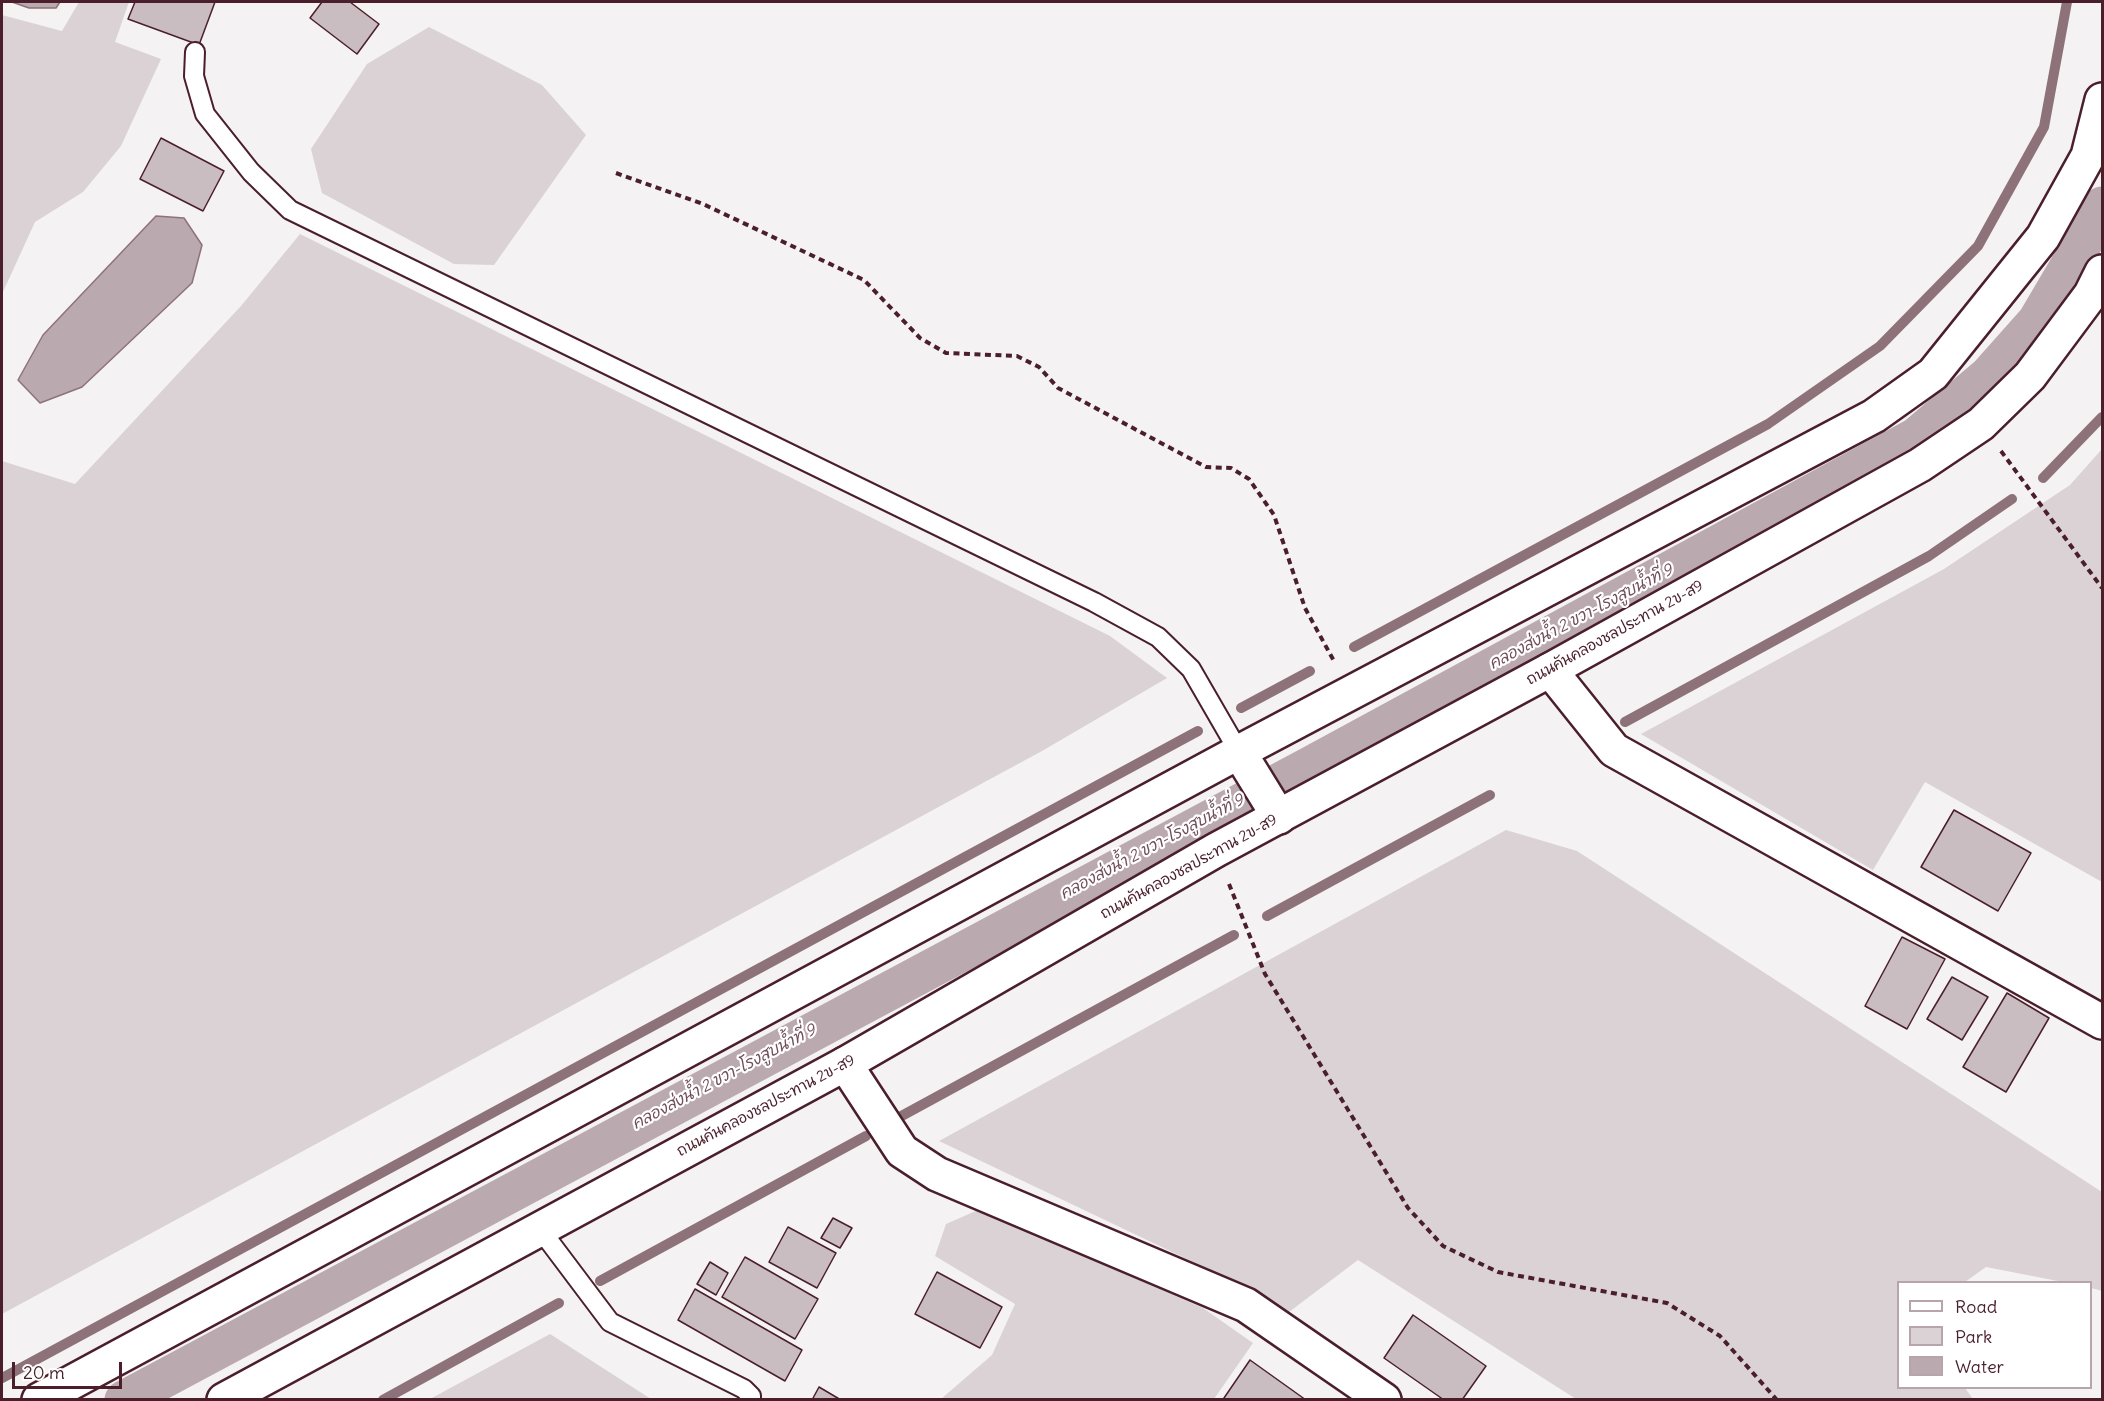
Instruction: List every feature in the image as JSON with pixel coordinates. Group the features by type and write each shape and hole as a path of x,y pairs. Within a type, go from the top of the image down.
{"street":[{"path":"39,1400 1351,693 1874,416 1933,374 2043,237 2088,156 2103,100"},
{"name":"ถนนคันคลองชลประทาน 2ข-ส9","path":"224,1400 845,1064 1216,850 1273,807 1550,670 1920,465 1981,424 2030,376 2091,294 2103,272"},
{"path":"1550,670 1614,750 2103,1022"},
{"path":"1240,753 1273,807"},
{"path":"845,1064 902,1151 937,1174 1246,1305 1365,1394"}],"lane":[{"path":"195,52 194,76 205,114 250,172 290,210 1073,591 1158,637 1191,669 1240,753"},
{"path":"540,1229 610,1322 744,1389 751,1396 751,1400"}],"path":[{"path":"616,173 703,204 864,280 920,338 946,353 1017,356 1039,367 1058,388 1206,467 1231,468 1249,479 1274,515 1305,608 1351,693"},
{"path":"1981,424 2103,588"},
{"path":"1216,850 1266,974 1408,1208 1443,1246 1498,1272 1667,1303 1720,1336 1777,1400"}],"green space":[{"path":"79,2 129,2 115,42 161,59 121,146 83,192 35,222 2,294 2,15 62,31"},
{"path":"429,27 542,85 586,135 494,265 454,264 322,193 311,149 367,64"},
{"path":"300,234 1110,636 1167,678 1042,751 2,1314 2,461 75,484 241,306"},
{"path":"2102,449 2102,882 1925,782 1873,870 1641,734 1944,569 2070,485"},
{"path":"1506,830 1577,851 2102,1192 2102,1291 2092,1288 2092,1281 2058,1281 1986,1267 1966,1281 1897,1281 1897,1389 1966,1389 1973,1399 1576,1399 1358,1260 1285,1315 1250,1289 939,1141"},
{"path":"978,1210 1203,1308 1253,1343 1214,1399 941,1399 992,1355 1015,1304 935,1256 946,1224"},
{"path":"550,1334 651,1399 430,1399"}],"water":[{"path":"12,2 60,2 56,8 29,8"},
{"path":"156,216 184,218 202,245 192,283 82,387 40,403 18,380 43,335"}],"building":[{"path":"135,2 215,2 199,45 128,19"},
{"path":"322,2 350,2 379,24 357,54 310,18"},
{"path":"161,138 224,171 203,211 140,179"},
{"path":"1954,810 2031,853 1998,911 1921,867"},
{"path":"1902,937 1945,959 1907,1029 1865,1006"},
{"path":"1952,977 1988,997 1962,1040 1927,1019"},
{"path":"2007,993 2049,1018 2006,1092 1963,1067"},
{"path":"833,1218 852,1228 840,1248 821,1238"},
{"path":"788,1227 836,1253 817,1288 769,1262"},
{"path":"745,1257 818,1299 795,1339 722,1297"},
{"path":"710,1262 728,1273 716,1295 697,1284"},
{"path":"937,1272 1002,1307 980,1348 915,1314"},
{"path":"695,1289 802,1350 785,1381 678,1320"},
{"path":"1413,1315 1486,1366 1462,1400 1444,1400 1384,1358"},
{"path":"1250,1360 1306,1400 1227,1400 1224,1398"},
{"path":"819,1387 841,1400 812,1400"}],"waterway":[{"path":"1354,647 1768,424 1880,346 1978,246 2044,127 2067,2"},
{"name":"คลองส่งน้ำ 2 ขวา-โรงสูบน้ำที่ 9","path":"124,1400 1310,766 1916,437 1988,376 2037,321 2102,206"},
{"path":"2043,478 2102,417"},
{"path":"1625,722 1929,556 2012,499"},
{"path":"1241,708 1310,671"},
{"path":"2,1378 1198,731"},
{"path":"1267,916 1490,795"},
{"path":"896,1119 1234,935"},
{"path":"600,1281 866,1136"},
{"path":"383,1400 559,1303"}]}
